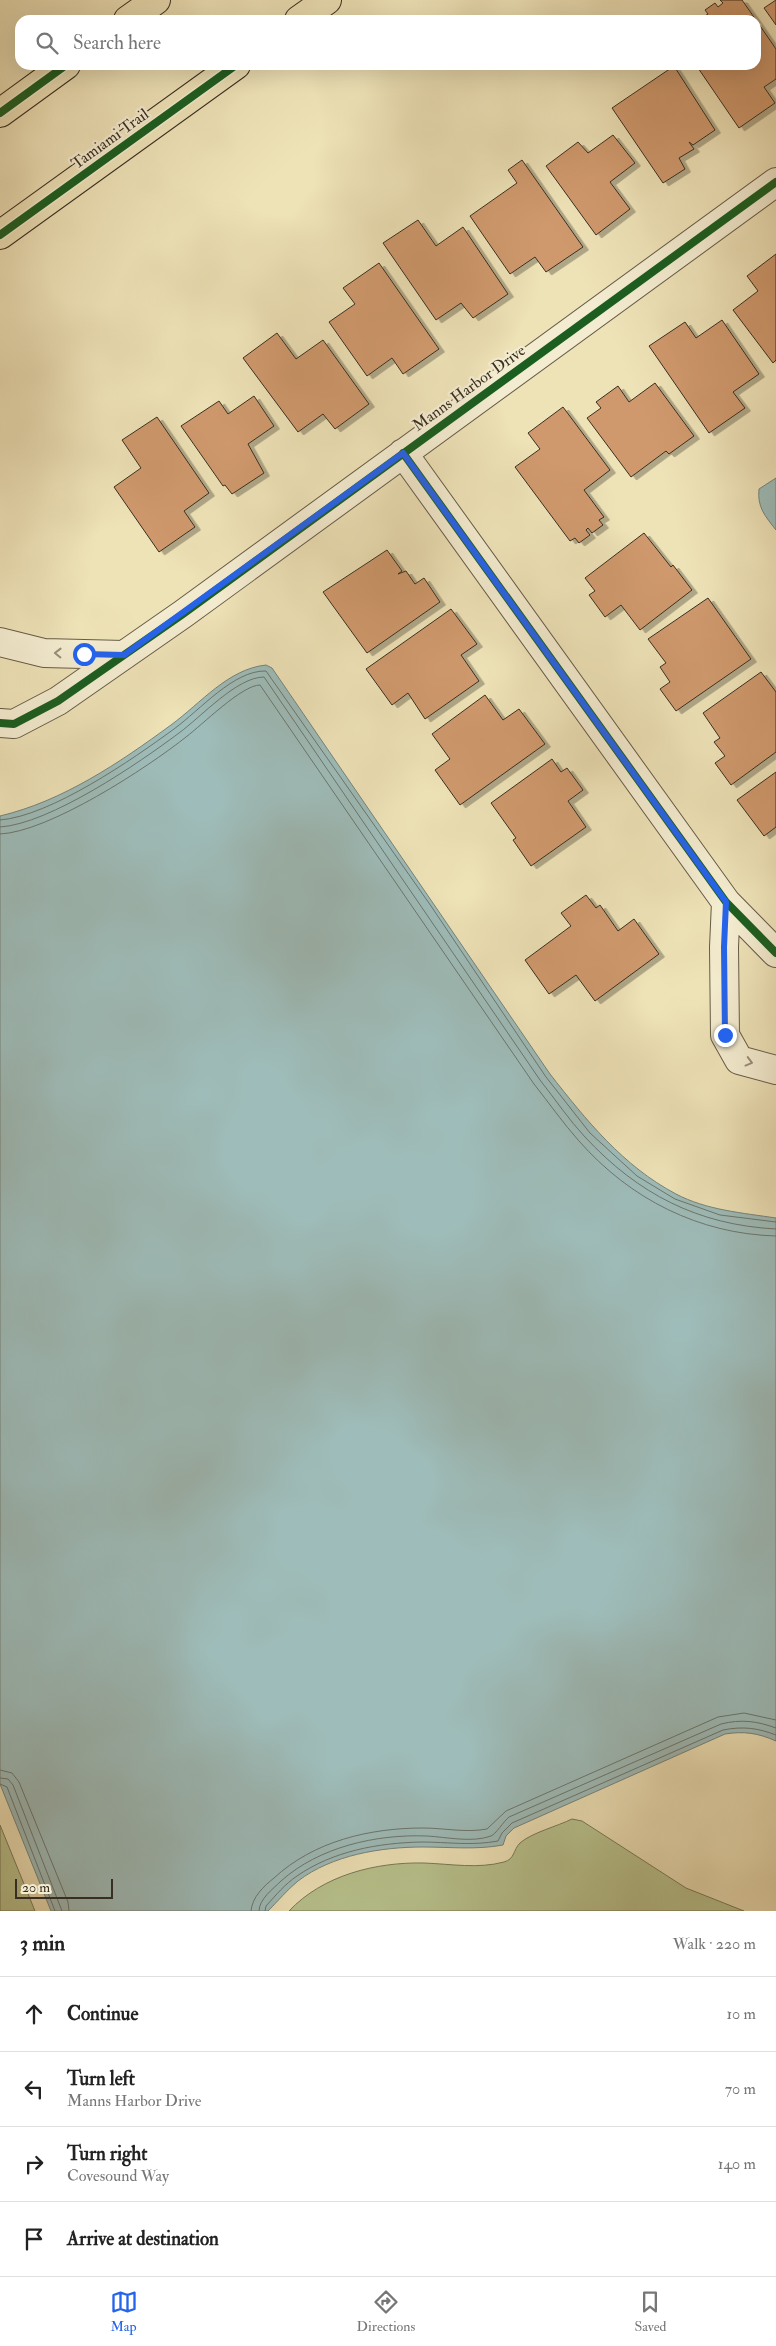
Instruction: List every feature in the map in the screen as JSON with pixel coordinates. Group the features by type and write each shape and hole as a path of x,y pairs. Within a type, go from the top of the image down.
{"main road":[{"path":"135,15 156,0"},
{"path":"306,15 327,0"},
{"path":"0,113 59,70"},
{"name":"Tamiami Trail","path":"0,235 229,70"}],"street":[{"name":"Manns Harbor Drive","path":"0,723 14,724 58,701 124,655 776,182"},
{"path":"403,453 726,902 776,953"},
{"path":"0,642 44,653 124,655"},
{"path":"726,902 724,947 725,1035 740,1060 776,1070"}],"green space":[{"path":"572,1819 582,1821 686,1888 744,1911 289,1911 318,1888 351,1873 369,1868 406,1863 474,1866 508,1861 520,1843 525,1839"},
{"path":"0,1825 35,1911 0,1911"}],"water":[{"path":"776,478 776,530 763,511 759,501 759,489"},
{"path":"266,665 272,668 550,1074 592,1125 622,1156 639,1170 676,1194 712,1207 776,1218 776,1741 751,1733 725,1734 514,1828 506,1836 503,1845 473,1848 407,1847 374,1851 341,1859 311,1872 298,1881 268,1911 51,1911 0,1784 0,816 46,801 90,779 111,767 171,725 227,680 252,668"}],"building":[{"path":"720,0 742,0 752,15 706,15 708,14 705,10 715,3 718,7 723,3"},
{"path":"776,0 776,25 764,8"},
{"path":"761,27 776,49 776,79 764,87 775,103 739,128 699,70 761,70"},
{"path":"668,70 677,70 715,130 693,145 689,142 694,149 679,158 685,169 663,183 612,108"},
{"path":"613,135 635,163 610,182 630,209 596,235 546,166 578,142 588,153"},
{"path":"522,160 583,247 546,272 535,257 510,274 470,216 517,183 508,170"},
{"path":"418,220 436,246 463,227 508,294 473,318 461,303 436,320 383,243"},
{"path":"776,254 776,360 773,363 733,310 758,291 747,276"},
{"path":"379,263 439,349 403,374 392,358 367,376 329,322 355,304 343,288"},
{"path":"722,320 759,374 733,392 745,408 709,433 649,346 685,322 696,338"},
{"path":"277,333 296,359 323,340 369,404 335,429 323,414 298,432 243,358"},
{"path":"655,383 694,436 669,454 666,451 631,477 587,418 601,408 596,402 618,386 629,402"},
{"path":"254,396 274,426 248,444 264,473 232,494 225,485 223,486 181,426 219,401 228,414"},
{"path":"563,407 610,470 584,490 604,517 599,520 603,525 592,533 588,528 586,530 590,535 579,543 575,538 570,541 515,467 540,449 528,433"},
{"path":"157,417 209,493 184,511 195,527 159,552 114,487 141,468 122,440"},
{"path":"644,533 671,567 673,565 692,590 640,630 621,605 605,617 589,595 595,591 585,578"},
{"path":"387,550 402,571 398,574 406,571 415,584 424,578 440,602 367,653 323,592"},
{"path":"708,598 751,659 676,711 660,689 670,682 660,667 666,663 648,639"},
{"path":"451,609 477,644 461,655 479,681 425,719 408,693 392,705 366,669"},
{"path":"761,672 776,692 776,752 731,785 715,763 725,756 714,742 720,738 703,713"},
{"path":"485,695 503,720 519,709 545,744 460,805 435,770 450,759 432,734"},
{"path":"552,759 561,772 567,768 583,790 568,801 586,827 531,866 513,840 516,838 491,803"},
{"path":"776,772 776,827 764,836 737,800"},
{"path":"586,895 596,908 600,905 618,931 634,919 659,954 595,1001 576,975 549,994 525,960 571,926 561,913"}],"cycle path":[{"path":"0,113 59,70"},
{"path":"0,235 229,70"},
{"path":"0,723 14,724 58,701 183,614 776,182"},
{"path":"403,453 726,902 776,953"}],"route":[{"path":"84,654 124,655 403,453 726,902 724,947 725,1035"}]}
